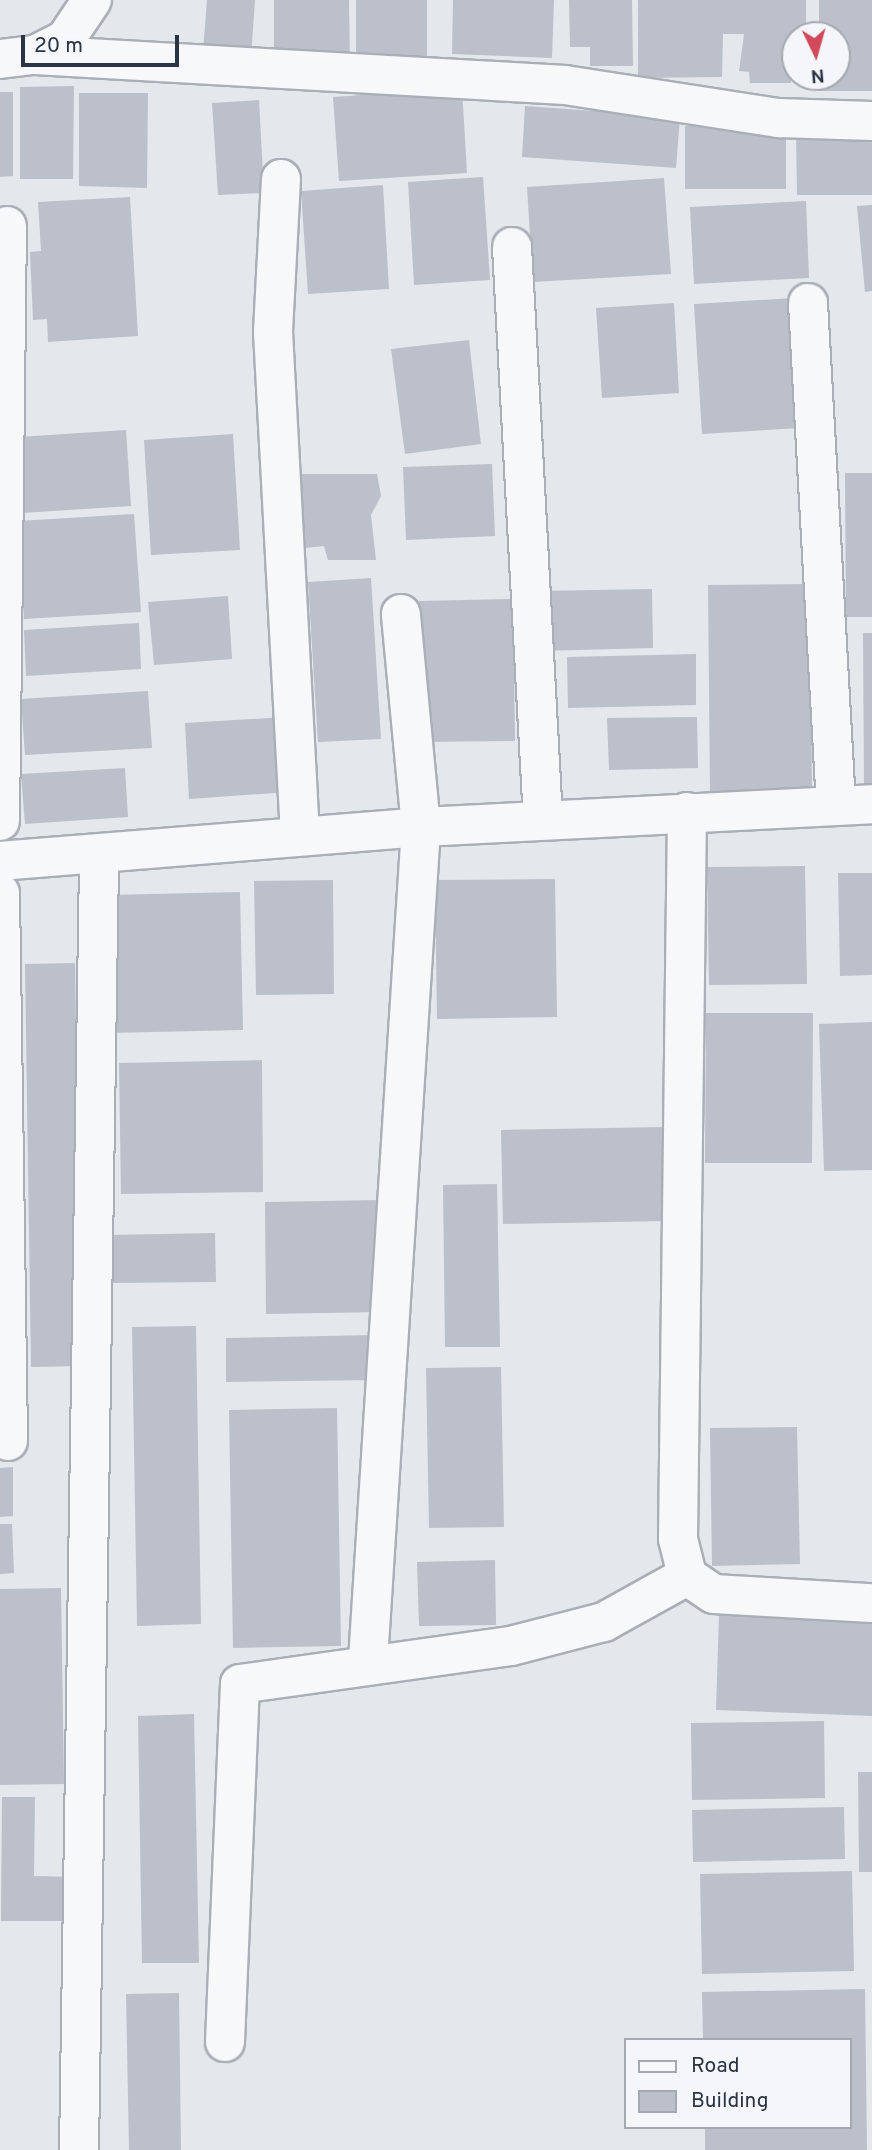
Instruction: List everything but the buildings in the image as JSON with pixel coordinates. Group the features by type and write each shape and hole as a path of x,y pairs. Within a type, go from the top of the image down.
{"street":[{"path":"18,57 65,40 92,0"},
{"path":"18,57 565,85 779,118 872,121"},
{"path":"281,179 273,331 300,835"},
{"path":"0,821 7,226"},
{"path":"512,247 543,820"},
{"path":"0,861 99,856 300,835 421,827 854,805 808,303"},
{"path":"368,1661 421,827 401,614"},
{"path":"687,812 678,1539 687,1576 714,1594 872,1603"},
{"path":"79,2150 99,856"},
{"path":"0,893 9,1441"},
{"path":"225,2042 240,1684 368,1661 511,1646 604,1622 687,1576"}]}
